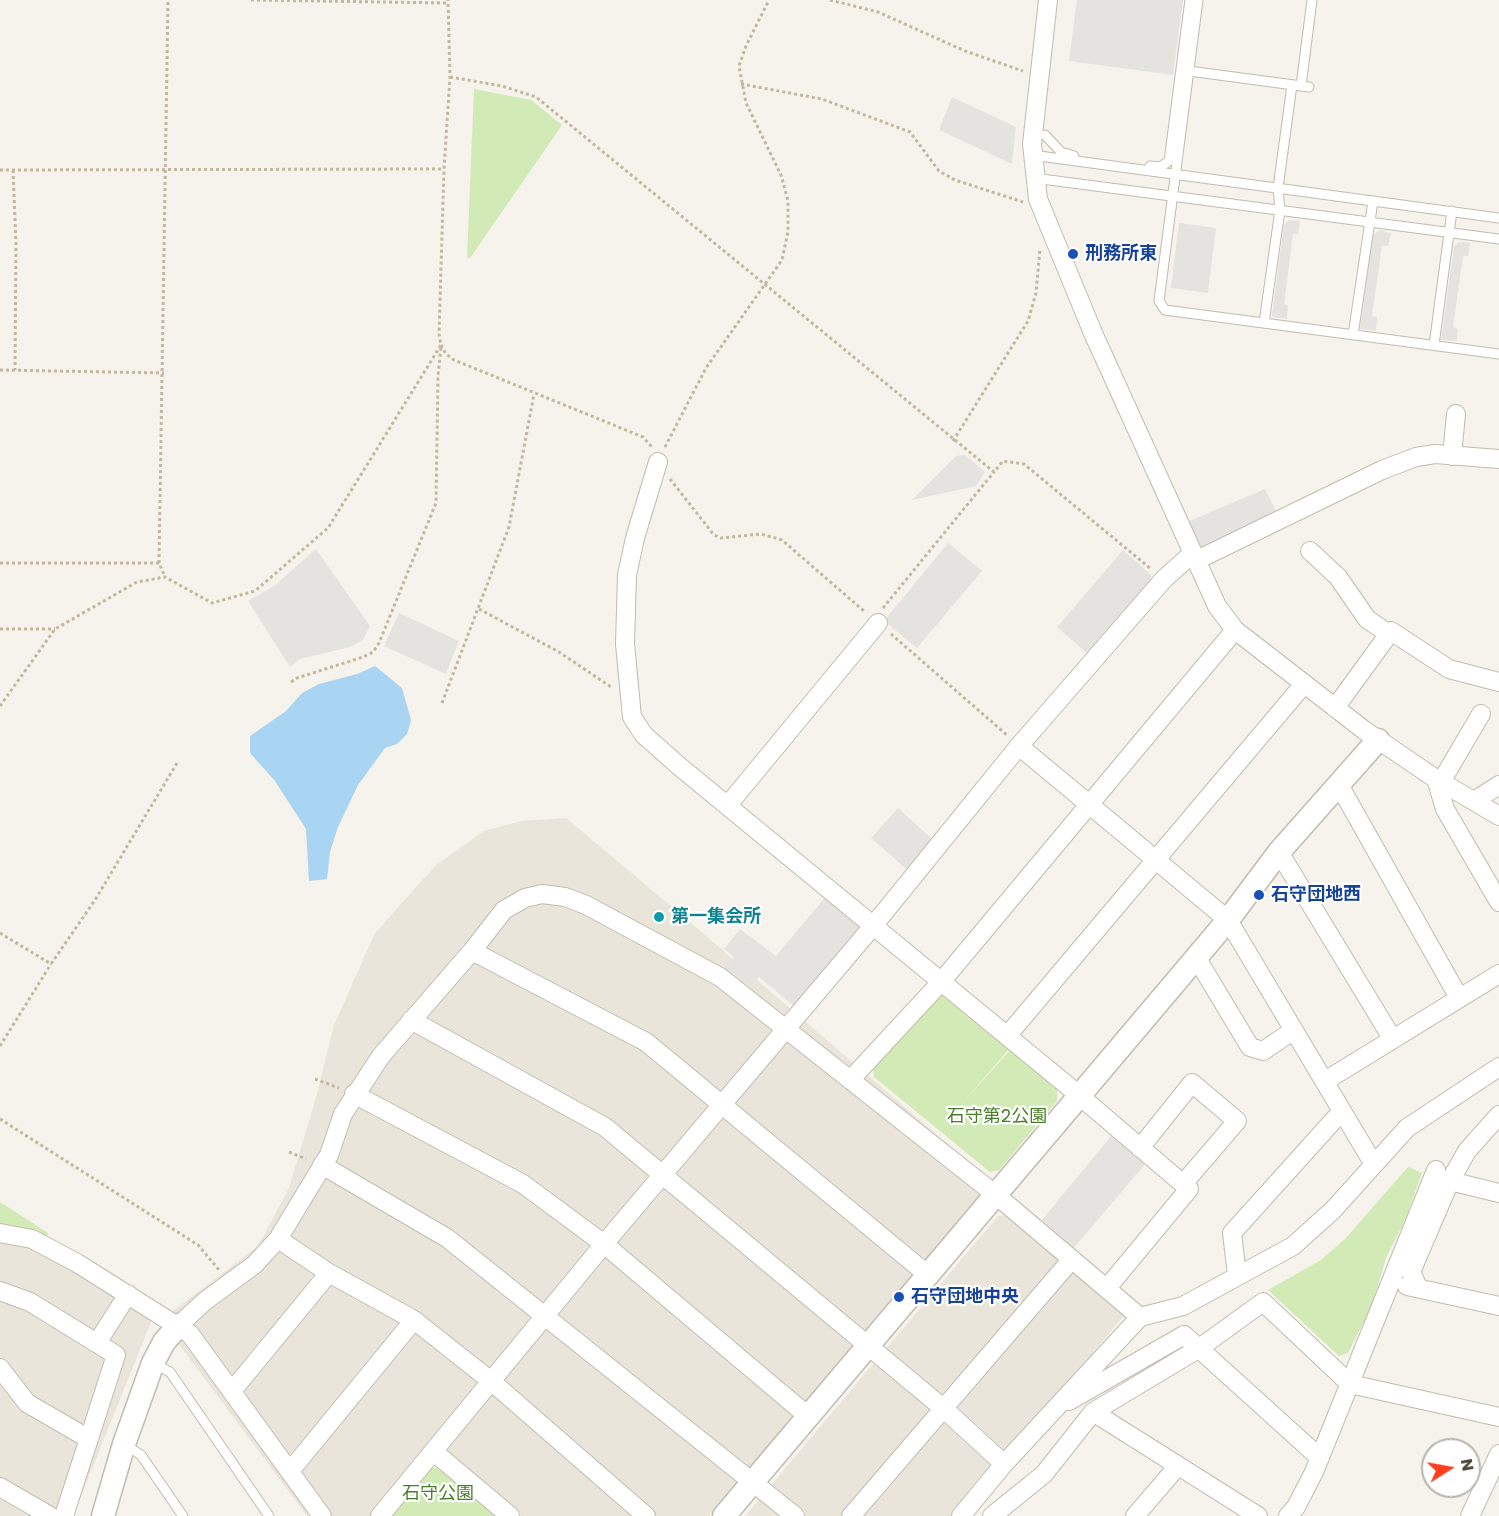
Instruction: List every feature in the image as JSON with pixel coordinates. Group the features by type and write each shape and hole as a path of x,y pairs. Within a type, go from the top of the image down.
{"street":[{"path":"1048,0 1032,155 1038,199 1045,221 1217,606 1235,630 1335,708 1438,781 1499,816"},
{"path":"1456,414 1457,456"},
{"path":"1457,456 1499,447"},
{"path":"380,1516 544,1316 663,1176 720,1104 873,926 1019,746 1164,579 1195,556 1382,470 1416,457 1457,456 1499,459"},
{"path":"658,462 634,538 627,575 628,688 632,717 644,735 1189,1189 1107,1288"},
{"path":"1310,551 1338,577 1366,619 1389,634"},
{"path":"728,805 876,621"},
{"path":"851,1079 940,982 1235,630"},
{"path":"1335,708 1391,631 1449,669 1499,682"},
{"path":"1006,1036 1304,684"},
{"path":"1481,714 1438,781 1445,809 1499,902"},
{"path":"724,1516 1228,920 1279,852 1378,740"},
{"path":"1019,746 1228,920 1373,1163"},
{"path":"1338,783 1458,996"},
{"path":"1474,801 1499,785"},
{"path":"1279,852 1392,1038"},
{"path":"104,1516 124,1444 153,1363 164,1342 205,1301 254,1265 278,1239 328,1155 343,1114 354,1094 381,1056 472,951 492,922 514,903 542,894 565,897 586,905 720,977 996,1195 1140,1317"},
{"path":"472,951 645,1042 928,1275"},
{"path":"1196,957 1250,1047 1263,1051 1294,1030"},
{"path":"1325,1081 1458,996 1499,974"},
{"path":"411,1020 605,1127 943,1408 1004,1464"},
{"path":"961,1516 1004,1464 1140,1317 1183,1306 1293,1246 1333,1210 1407,1128 1499,1067"},
{"path":"1140,1148 1192,1083 1237,1121 1183,1184"},
{"path":"354,1094 523,1184 604,1244 809,1417"},
{"path":"1237,1275 1232,1233 1342,1111"},
{"path":"1288,1516 1305,1492 1391,1284 1443,1176 1499,1115"},
{"path":"322,1165 447,1238 795,1516"},
{"path":"1443,1176 1499,1193"},
{"path":"1418,1287 1411,1272 1443,1176"},
{"path":"0,1233 32,1239 180,1325 190,1334 322,1516"},
{"path":"278,1239 329,1273 414,1320 490,1381 646,1516"},
{"path":"851,1516 1072,1259"},
{"path":"232,1391 329,1273"},
{"path":"1391,1284 1418,1287 1499,1306"},
{"path":"0,1291 30,1302 116,1356 64,1516"},
{"path":"97,1344 128,1294"},
{"path":"992,1516 1044,1474 1093,1412 1198,1349 1263,1302 1350,1384 1499,1417"},
{"path":"290,1471 414,1320"},
{"path":"1054,1409 1184,1335 1320,1458"},
{"path":"0,1368 27,1403 89,1439"},
{"path":"1093,1412 1258,1516"},
{"path":"434,1452 510,1516"},
{"path":"1470,1516 1499,1454"},
{"path":"1135,1516 1177,1467"},
{"path":"0,1487 50,1516"}],"lane":[{"path":"1045,135 1061,152 1070,156 1161,167 1169,161 1190,0"},
{"path":"1198,0 1159,301 1165,310 1499,354"},
{"path":"1264,323 1280,210 1278,188 1301,86 1312,0"},
{"path":"1189,71 1301,86"},
{"path":"1032,155 1499,218"},
{"path":"1034,178 1499,239"},
{"path":"1353,335 1373,201"},
{"path":"1434,345 1452,212"},
{"path":"153,1363 170,1372 269,1516"},
{"path":"124,1444 141,1455 183,1516"}],"path":[{"path":"168,0 164,373 159,563 165,577 212,603 255,591 328,528 441,345"},
{"path":"251,0 448,1 450,77 444,169 436,503 379,643 373,652 291,682"},
{"path":"658,462 706,368 782,260 788,232 789,201 780,176 746,103 739,66 746,46 770,0"},
{"path":"830,0 878,12 965,51 1039,76"},
{"path":"450,77 502,86 536,97 953,441 994,472"},
{"path":"741,84 822,99 910,132 939,171 955,180 1021,202 1038,199"},
{"path":"0,170 444,169"},
{"path":"13,170 16,244 15,370"},
{"path":"953,441 1028,321 1036,293 1045,221"},
{"path":"441,345 454,360 643,437 651,444 658,462 697,516 714,535 721,538 761,534 782,540 1019,746"},
{"path":"0,370 164,373"},
{"path":"442,703 510,527 534,394"},
{"path":"876,621 1003,461 1024,464 1164,579"},
{"path":"0,563 159,563"},
{"path":"0,706 55,629 137,582 165,577"},
{"path":"479,609 559,652 614,688 628,688"},
{"path":"0,629 55,629"},
{"path":"0,1046 51,964 95,900 177,762"},
{"path":"0,933 51,964"},
{"path":"315,1079 354,1094"},
{"path":"0,1119 198,1245 231,1284"}],"shaded area":[{"path":"1077,0 1183,0 1173,75 1069,61"},
{"path":"952,97 1016,127 1012,164 939,130"},
{"path":"1289,220 1300,221 1298,234 1293,234 1284,304 1288,305 1287,319 1272,317 1284,224"},
{"path":"1179,223 1216,228 1208,293 1171,288"},
{"path":"1379,230 1391,233 1388,246 1382,246 1372,316 1377,317 1376,331 1360,329 1372,236"},
{"path":"1459,242 1470,243 1468,256 1463,256 1453,327 1458,329 1457,341 1441,340 1454,247"},
{"path":"965,455 985,472 976,486 912,500 956,456"},
{"path":"1265,489 1278,515 1198,550 1187,522"},
{"path":"948,543 982,571 917,648 884,621"},
{"path":"316,549 370,626 363,640 350,647 300,659 290,667 248,601 274,586"},
{"path":"1123,550 1151,575 1151,580 1088,654 1057,627"},
{"path":"399,613 459,641 446,674 384,646"},
{"path":"898,808 932,839 906,869 871,838"},
{"path":"566,818 993,1183 709,1516 521,1516 444,1451 390,1516 307,1516 161,1320 258,1246 289,1188 316,1098 334,1025 375,933 436,865 484,831 521,821"},
{"path":"828,894 862,928 794,1006 759,977 752,986 726,967 734,957 724,949 740,929 776,956"},
{"path":"1112,1135 1145,1164 1074,1248 1042,1220"},
{"path":"0,1206 42,1239 158,1305 73,1516 0,1516"},
{"path":"1009,1214 1126,1313 957,1516 745,1516 998,1216"}],"green space":[{"path":"474,89 531,100 562,125 470,258 467,258"},
{"name":"石守第2公園","path":"944,994 1010,1048 958,1108 1011,1049 1057,1088 1057,1101 999,1170 990,1172 874,1077 873,1067 938,996"},
{"path":"1408,1167 1422,1173 1406,1218 1386,1258 1371,1308 1348,1353 1339,1356 1268,1290 1321,1260 1345,1239"},
{"path":"0,1202 48,1233 47,1237 0,1223"},
{"name":"石守公園","path":"431,1468 441,1468 496,1516 390,1516"}],"water":[{"path":"375,666 402,688 411,720 407,734 397,744 385,748 358,785 338,827 330,852 327,879 309,881 306,829 275,781 250,753 250,736 286,711 302,693 319,684 357,674"}],"place":[{"name":"刑務所東","path":"1073,254"},
{"name":"石守団地西","path":"1259,895"},
{"name":"第一集会所","path":"659,917"},
{"name":"石守団地中央","path":"899,1297"}]}
